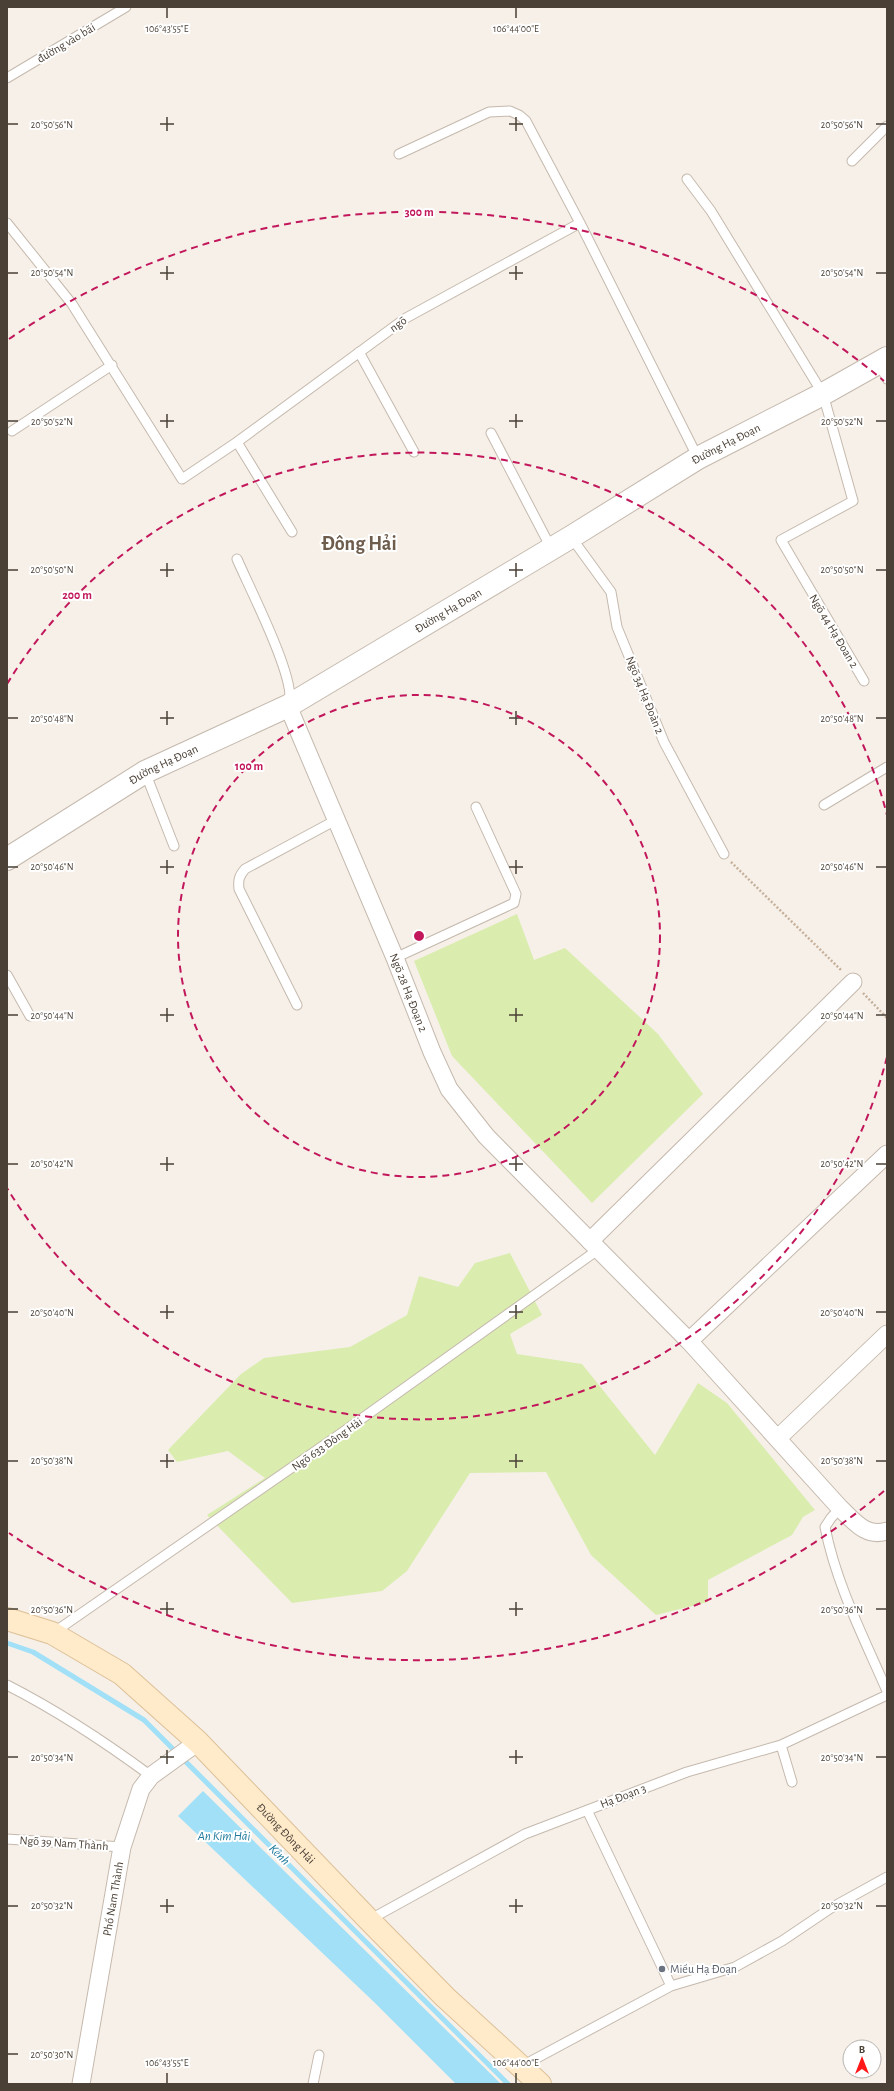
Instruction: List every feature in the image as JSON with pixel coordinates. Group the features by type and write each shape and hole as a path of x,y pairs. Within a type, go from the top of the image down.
{"main road":[{"name":"Đường Đông Hải","path":"7,1619 52,1633 122,1674 445,1997 540,2084"}],"street":[{"name":"Đường Hạ Đoạn","path":"7,859 144,772 288,706 570,537 698,458 823,394 884,366"},
{"name":"Ngõ 28 Hạ Đoạn 2","path":"288,706 395,958 432,1052 450,1089 486,1136 689,1341 840,1508 866,1532 880,1534 887,1531"},
{"path":"595,1245 853,982"},
{"path":"689,1341 887,1154"},
{"path":"778,1438 887,1334"},
{"name":"Phố Nam Thành","path":"81,2084 122,1848 141,1789 151,1776 194,1746"}],"lane":[{"name":"đường vào bãi","path":"7,78 126,7"},
{"path":"399,154 489,112 499,110 515,113 526,121 580,223 698,458"},
{"path":"852,161 887,126"},
{"path":"687,179 711,211 823,394"},
{"name":"ngõ","path":"7,223 72,304 182,478 237,442 406,318 580,223"},
{"path":"358,352 414,452"},
{"path":"12,432 112,366"},
{"name":"Ngõ 44 Hạ Đoan 2","path":"823,394 853,502 780,540 864,681"},
{"path":"491,433 551,548"},
{"path":"237,442 292,532"},
{"name":"Ngõ 34 Hạ Đoàn 2","path":"570,537 611,592 616,627 664,742 724,854"},
{"path":"237,559 287,674 291,697 288,706"},
{"path":"824,805 887,767"},
{"path":"144,772 174,846"},
{"path":"395,958 514,903 516,894 476,807"},
{"path":"297,1006 240,889 238,880 240,874 246,869 336,820"},
{"path":"7,975 30,1016"},
{"name":"Ngõ 633 Đông Hải","path":"52,1633 344,1432 595,1245"},
{"path":"840,1508 830,1518 825,1527 827,1537 847,1596 887,1691"},
{"path":"7,1685 38,1701 103,1741 151,1776"},
{"name":"Hạ Đoạn 3","path":"369,1920 525,1834 687,1772 781,1745 887,1695"},
{"path":"781,1745 792,1782"},
{"path":"587,1810 671,1986"},
{"name":"Ngõ 39 Nam Thành","path":"7,1839 122,1848"},
{"path":"522,2066 671,1986 735,1967 782,1941 831,1908 887,1877"},
{"path":"313,2084 319,2055"}],"path":[{"path":"724,854 853,982 887,1018"}],"green space":[{"path":"517,914 534,960 565,948 658,1034 703,1094 592,1203 452,1056 414,961"},
{"path":"510,1253 542,1315 510,1334 517,1354 582,1364 655,1455 698,1383 727,1403 815,1510 803,1517 792,1535 708,1580 708,1602 656,1615 591,1555 546,1472 470,1473 407,1571 382,1591 292,1603 207,1515 265,1478 228,1451 177,1462 168,1450 241,1374 264,1358 350,1347 407,1315 419,1276 458,1287 475,1263"}],"water":[{"name":"An Kim Hải","path":"203,1791 501,2084 456,2084 374,2002 178,1816"}],"waterway":[{"name":"Kênh","path":"7,1643 33,1652 144,1720 508,2084"}],"place":[{"name":"Miếu Hạ Đoạn","path":"662,1969"}],"district":[{"name":"Đông Hải","path":"359,544"}]}
